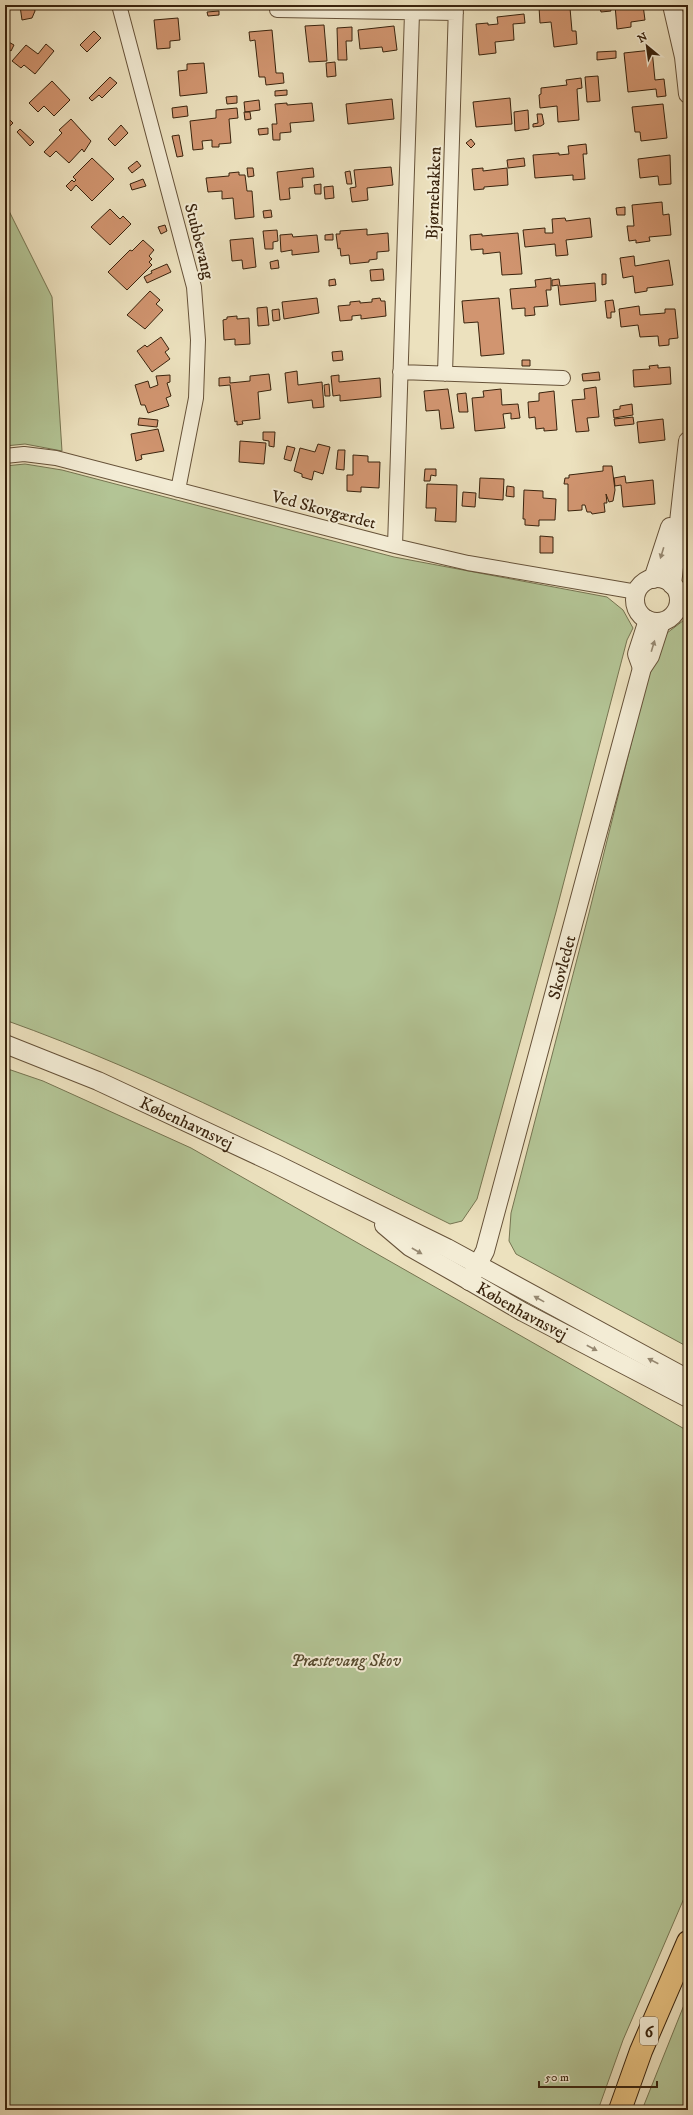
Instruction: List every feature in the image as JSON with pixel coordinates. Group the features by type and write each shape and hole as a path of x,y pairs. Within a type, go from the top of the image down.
{"main road":[{"name":"6","path":"620,2110 641,2052 688,1942"}],"street":[{"name":"Stubbevang","path":"120,5 194,287 198,340 196,398 178,490"},
{"path":"672,5 684,57 688,94"},
{"name":"Bjørnebakken","path":"277,10 412,13 456,9 445,374"},
{"name":"Bjørnebakken","path":"395,546 412,13"},
{"path":"400,372 564,378"},
{"path":"672,585 688,441"},
{"name":"Ved Skovgærdet","path":"5,456 24,454 56,458 395,546 468,563 637,592"},
{"path":"654,579 670,526 681,504"},
{"path":"654,579 662,579 672,585 683,603 674,614 654,621 640,615 636,608 635,600 637,592 645,582 654,579"},
{"name":"Skovledet","path":"474,1273 485,1250 642,668 650,656 654,621"},
{"name":"Københavnsvej","path":"5,1044 105,1084 276,1164 366,1209 474,1273 688,1379"},
{"name":"Københavnsvej","path":"474,1273 523,1312 688,1398"}],"green space":[{"path":"5,203 52,297 62,451 25,444 5,446"},
{"path":"25,464 62,470 394,557 607,597 623,610 633,628 627,640 556,912 477,1199 462,1221 450,1224 286,1142 175,1090 119,1065 5,1020 5,466"},
{"path":"688,617 688,1347 516,1254 509,1241 511,1213 589,913 651,664 667,633"},
{"name":"Præstevang Skov","path":"5,1068 43,1081 191,1148 688,1431 688,1889 623,2040 598,2110 5,2110"},
{"path":"688,1995 688,2110 642,2110"}],"building":[{"path":"34,5 35,11 32,18 22,20 20,6"},
{"path":"474,5 488,5 488,8 475,9"},
{"path":"591,5 612,5 613,7 610,7 611,11 601,12 600,8 592,9"},
{"path":"615,5 643,5 645,20 631,22 631,27 617,29"},
{"path":"551,6 551,9 570,8 572,31 576,31 577,44 554,47 551,22 540,23 539,7"},
{"path":"219,11 219,15 208,16 207,12"},
{"path":"524,14 525,23 513,24 514,40 495,42 496,53 479,55 476,24 498,24 497,17"},
{"path":"178,18 180,40 170,41 170,48 157,49 154,20"},
{"path":"324,25 327,61 309,62 305,26"},
{"path":"394,26 397,50 383,52 382,47 360,49 358,30"},
{"path":"352,27 352,41 346,41 347,60 338,60 337,28"},
{"path":"272,30 276,73 283,73 284,83 266,85 265,77 259,77 255,40 250,41 249,32"},
{"path":"94,31 101,38 87,52 80,45"},
{"path":"5,40 14,45 11,51 7,48 5,50"},
{"path":"46,44 54,51 35,74 24,65 21,68 12,61 26,45 38,54"},
{"path":"652,50 655,80 664,79 666,96 657,97 656,89 628,92 624,53"},
{"path":"616,51 616,58 597,60 597,52"},
{"path":"335,62 336,76 327,77 326,63"},
{"path":"204,63 207,93 180,96 178,71 187,70 187,64"},
{"path":"598,76 600,101 587,102 585,77"},
{"path":"110,77 117,83 102,98 99,95 92,101 89,98"},
{"path":"581,78 582,88 577,89 579,120 558,122 557,106 540,108 539,95 541,94 541,88 567,85 566,80"},
{"path":"52,81 70,100 54,116 44,106 38,112 29,103"},
{"path":"287,90 287,95 275,96 275,91"},
{"path":"237,96 237,103 227,104 226,97"},
{"path":"510,98 512,124 476,127 473,102"},
{"path":"392,99 394,119 348,124 346,104"},
{"path":"259,100 260,110 245,112 244,102"},
{"path":"287,103 287,105 312,103 314,121 290,123 291,132 280,133 280,140 273,140 272,124 277,124 275,104"},
{"path":"663,104 667,138 641,141 640,132 635,132 632,107"},
{"path":"187,106 188,116 173,118 172,108"},
{"path":"237,108 238,118 229,119 231,143 219,144 219,147 212,147 212,140 202,141 203,149 193,150 190,121 216,118 216,110"},
{"path":"528,110 529,129 515,131 514,112"},
{"path":"244,112 250,112 251,119 245,120"},
{"path":"537,114 542,114 544,124 533,127 533,124 538,123"},
{"path":"9,119 13,123 6,130 5,123"},
{"path":"71,119 91,141 84,152 82,149 69,163 56,151 50,157 44,152 62,133 59,130"},
{"path":"121,125 128,133 115,146 108,139"},
{"path":"268,128 268,134 259,135 258,129"},
{"path":"20,129 34,142 30,146 17,132"},
{"path":"179,135 183,156 177,157 172,136"},
{"path":"471,139 475,144 471,148 466,143"},
{"path":"586,144 587,154 583,154 585,179 573,180 573,175 535,178 533,155 559,153 559,155 569,154 568,146"},
{"path":"670,155 671,184 659,185 658,176 640,178 638,159"},
{"path":"92,158 114,179 92,201 76,185 71,191 66,186 72,180 74,182 76,180 73,177"},
{"path":"524,158 525,166 508,168 507,160"},
{"path":"137,161 141,166 132,173 128,168"},
{"path":"391,167 393,185 367,188 368,200 352,202 350,188 356,187 354,170"},
{"path":"247,168 253,168 254,176 248,177"},
{"path":"313,168 314,177 302,178 303,187 289,188 290,199 280,200 277,172"},
{"path":"483,168 483,171 507,168 508,185 484,187 484,189 474,190 472,169"},
{"path":"350,171 352,184 347,184 345,172"},
{"path":"239,172 239,175 245,175 247,191 252,191 254,217 235,219 233,198 222,199 222,191 208,192 206,178 229,176 229,173"},
{"path":"143,179 146,186 132,190 130,184"},
{"path":"321,184 321,194 315,194 314,185"},
{"path":"333,186 334,198 325,199 324,187"},
{"path":"662,202 663,215 669,214 671,235 649,237 650,241 636,243 636,240 629,241 627,226 634,226 632,205"},
{"path":"625,207 625,215 617,215 616,208"},
{"path":"110,209 120,219 123,216 131,224 110,245 91,227"},
{"path":"271,210 272,217 264,218 263,211"},
{"path":"565,218 566,221 590,218 592,237 566,240 568,255 556,256 555,244 525,247 523,230 545,228 545,233 553,233 552,219"},
{"path":"165,225 167,231 161,234 158,227"},
{"path":"367,229 367,235 388,233 389,251 377,252 377,259 369,260 369,262 350,264 349,255 341,256 340,248 338,249 336,234 340,234 340,231"},
{"path":"277,230 278,241 273,242 273,249 265,249 263,231"},
{"path":"518,233 522,274 502,275 500,252 483,254 483,249 471,250 470,235 482,234 482,236"},
{"path":"292,234 293,237 317,235 319,252 292,255 292,250 281,252 280,235"},
{"path":"333,234 333,240 325,240 325,235"},
{"path":"253,238 256,267 243,269 242,260 232,261 230,240"},
{"path":"143,240 154,250 149,256 152,259 149,262 152,265 127,290 108,272 130,250 132,251"},
{"path":"634,256 635,266 669,260 673,285 647,288 647,291 635,293 633,276 623,278 620,258"},
{"path":"278,260 279,268 271,269 270,262"},
{"path":"167,264 171,272 147,283 144,277 152,273 151,271"},
{"path":"383,269 384,280 371,281 370,270"},
{"path":"602,274 606,274 606,284 602,285"},
{"path":"551,278 551,290 546,290 548,306 534,307 535,315 525,316 525,308 512,309 510,289 536,287 535,280"},
{"path":"335,279 336,285 329,286 329,280"},
{"path":"559,279 560,286 595,283 596,301 560,305 558,285 552,286 552,280"},
{"path":"150,291 160,300 156,304 163,310 145,329 127,315"},
{"path":"317,298 319,313 284,319 282,302"},
{"path":"380,298 381,301 385,301 386,316 361,319 361,315 352,316 352,320 340,321 338,306 350,305 350,302 372,302 372,299"},
{"path":"499,298 504,354 481,356 478,322 464,323 462,301"},
{"path":"613,300 615,312 611,312 611,318 607,318 605,301"},
{"path":"639,306 640,315 665,313 665,309 675,309 678,338 669,339 669,345 659,346 658,336 640,337 638,325 621,327 619,309"},
{"path":"267,307 269,325 258,326 257,308"},
{"path":"279,309 280,320 273,321 272,310"},
{"path":"237,316 237,319 249,318 250,344 235,345 235,339 224,340 223,320 227,319 227,317"},
{"path":"161,337 169,349 165,352 170,359 152,372 137,351 145,345 147,347"},
{"path":"342,351 343,360 333,361 332,352"},
{"path":"522,360 530,360 530,366 522,366"},
{"path":"658,365 658,368 670,367 671,384 634,387 633,370 650,369 649,366"},
{"path":"297,371 298,385 322,382 324,407 313,408 312,400 288,403 285,373"},
{"path":"599,372 600,380 583,381 582,374"},
{"path":"269,374 271,390 258,392 260,419 242,421 243,424 237,425 237,421 235,422 230,385 219,386 219,378 230,377 230,383 250,381 250,376"},
{"path":"170,375 170,382 167,383 171,396 166,398 169,406 148,413 145,405 141,405 135,385 148,381 150,388 158,385 156,376"},
{"path":"339,375 339,382 380,378 381,397 340,401 340,395 333,396 331,376"},
{"path":"329,384 330,396 325,396 324,385"},
{"path":"596,387 599,417 587,418 589,431 576,432 572,400 585,399 584,389"},
{"path":"448,389 454,428 441,429 439,410 426,411 424,391"},
{"path":"501,389 502,405 518,404 520,418 511,419 511,413 503,414 505,428 475,431 472,398 484,397 483,391"},
{"path":"554,391 557,430 544,431 544,428 536,429 535,417 529,418 528,402 539,401 539,393"},
{"path":"466,393 468,412 459,412 457,394"},
{"path":"632,404 633,415 614,418 613,410 620,409 620,406"},
{"path":"633,417 634,424 615,426 614,419"},
{"path":"139,418 158,420 157,427 138,425"},
{"path":"663,419 665,440 639,443 637,422"},
{"path":"158,429 164,451 141,455 142,459 136,461 131,434"},
{"path":"263,432 275,432 274,447 269,446 269,441 263,440"},
{"path":"240,441 266,443 264,464 239,462"},
{"path":"318,444 330,447 323,474 314,471 312,480 302,477 302,474 294,471 300,448 315,452"},
{"path":"287,446 295,448 291,461 284,459"},
{"path":"338,450 345,450 344,470 336,469"},
{"path":"353,455 368,456 368,462 380,462 379,488 361,487 361,492 347,491 347,475 353,475"},
{"path":"603,466 612,466 615,490 613,501 609,502 606,494 607,503 604,503 605,512 592,514 591,512 587,512 585,505 582,505 582,510 568,511 568,484 564,484 565,478 569,478 569,475 603,471"},
{"path":"425,469 436,469 436,476 431,475 430,481 424,481"},
{"path":"625,476 626,483 653,480 655,504 623,507 621,485 615,486 614,478"},
{"path":"480,478 504,479 503,500 479,498"},
{"path":"427,484 457,485 456,522 435,521 436,508 426,508"},
{"path":"507,486 514,487 514,497 506,496"},
{"path":"524,490 543,491 543,498 556,499 555,520 539,520 539,526 525,525 525,519 523,519"},
{"path":"463,492 476,493 475,507 462,506"},
{"path":"540,536 553,537 553,553 540,553"}]}
